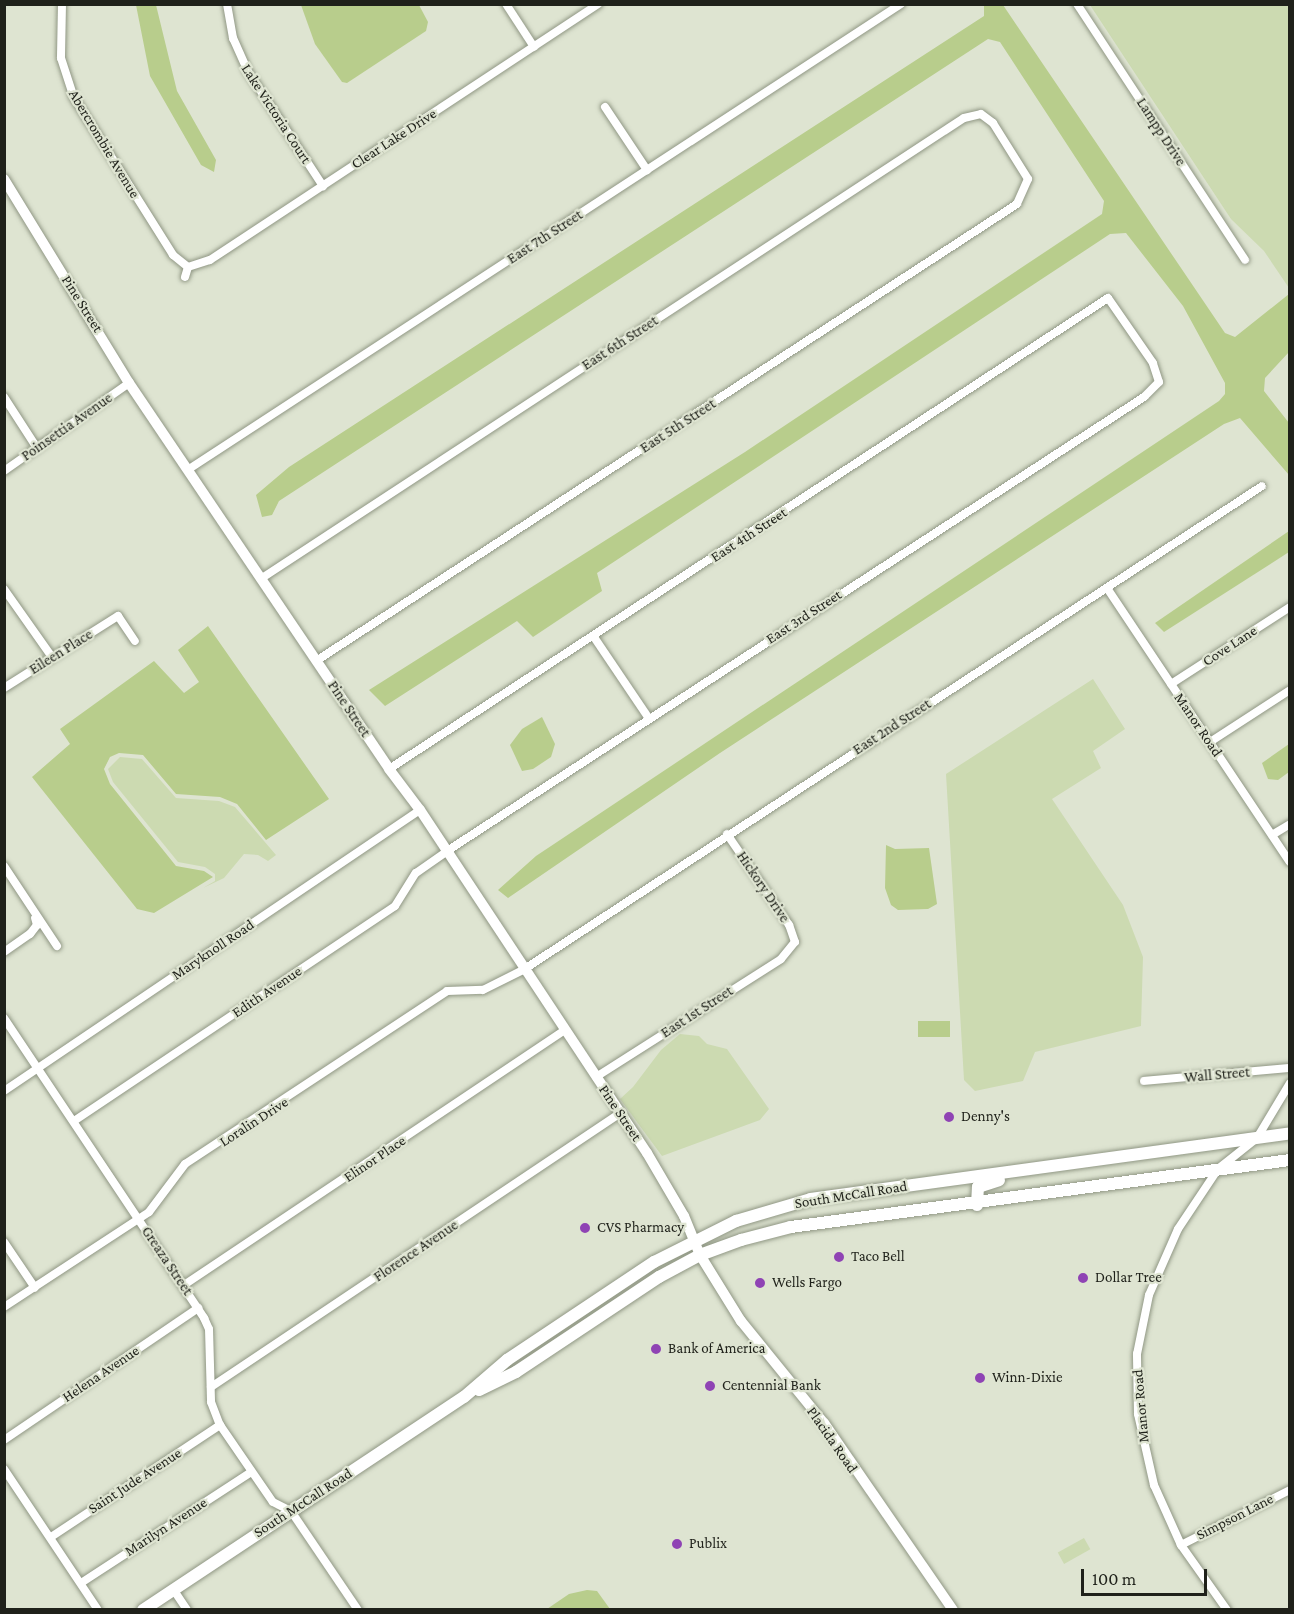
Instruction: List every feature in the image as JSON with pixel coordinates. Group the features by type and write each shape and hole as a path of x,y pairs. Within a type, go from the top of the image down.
{"main road":[{"name":"Pine Street","path":"4,179 129,383 389,769 447,850 523,970 620,1113 666,1184 693,1239"},
{"name":"South McCall Road","path":"142,1610 464,1397 507,1360 693,1239 747,1217 811,1199 1290,1133"},
{"name":"South McCall Road","path":"464,1397 516,1372 700,1254 791,1227 977,1204 1290,1160"},
{"path":"977,1204 978,1187 1030,1175 1041,1166"},
{"name":"Placida Road","path":"693,1239 741,1321 824,1424 953,1610"}],"street":[{"name":"Abercrombie Avenue","path":"62,4 61,58 73,96 173,255 188,267"},
{"name":"Lake Victoria Court","path":"227,4 233,38 247,70 323,186"},
{"path":"506,4 534,47"},
{"name":"Clear Lake Drive","path":"188,267 210,260 598,4"},
{"name":"East 7th Street","path":"189,469 901,4"},
{"name":"Lampp Drive","path":"1077,4 1245,260"},
{"path":"605,107 647,170"},
{"name":"East 5th Street","path":"316,661 1017,204 1028,179 993,123 981,114"},
{"name":"East 6th Street","path":"262,578 964,118 981,114"},
{"path":"185,277 188,267"},
{"name":"East 3rd Street","path":"447,850 648,717 1134,403 1160,382 1153,363 1108,298"},
{"name":"East 4th Street","path":"389,769 594,637 1108,298"},
{"name":"Poinsettia Avenue","path":"4,471 129,383"},
{"path":"4,398 37,448"},
{"name":"East 2nd Street","path":"523,970 727,834 1262,486"},
{"name":"Manor Road","path":"1107,588 1290,862"},
{"path":"4,589 52,657"},
{"name":"Cove Lane","path":"1171,684 1290,607"},
{"name":"Eileen Place","path":"4,688 118,616 135,641"},
{"path":"594,637 648,717"},
{"path":"1210,742 1290,690"},
{"name":"Maryknoll Road","path":"4,1091 420,810"},
{"path":"1272,835 1290,824"},
{"name":"Hickory Drive","path":"727,834 789,925 795,942"},
{"name":"Edith Avenue","path":"74,1121 395,906 416,873 447,850"},
{"path":"4,866 57,945"},
{"path":"4,952 30,934 37,925 35,914"},
{"name":"East 1st Street","path":"596,1077 781,959 795,942"},
{"name":"Loralin Drive","path":"4,1308 158,1204 185,1164 447,991 483,990 523,970"},
{"name":"Greaza Street","path":"4,1018 198,1308 209,1329 211,1402 220,1425 273,1502 291,1511"},
{"name":"Elinor Place","path":"184,1286 564,1031"},
{"name":"Wall Street","path":"1144,1082 1290,1068"},
{"name":"Manor Road","path":"1227,1610 1180,1545 1147,1462 1138,1414 1137,1354 1147,1303 1163,1260 1218,1169 1257,1138 1290,1083"},
{"name":"Florence Avenue","path":"211,1387 620,1113"},
{"path":"4,1242 35,1288"},
{"name":"Helena Avenue","path":"4,1440 198,1308"},
{"name":"Saint Jude Avenue","path":"51,1537 220,1425"},
{"path":"4,1469 98,1610"},
{"name":"Marilyn Avenue","path":"81,1583 251,1472"},
{"name":"Simpson Lane","path":"1180,1545 1290,1490"},
{"path":"291,1511 358,1610"},
{"path":"173,1589 187,1610"}],"shaded area":[{"path":"136,5 156,5 177,91 216,160 214,172 201,165 150,76"},
{"path":"301,5 419,5 428,22 426,31 347,83 342,82 315,44"},
{"path":"984,5 1003,5 1225,333 1235,337 1289,294 1289,352 1265,378 1264,391 1289,423 1289,475 1240,418 1224,424 720,753 508,898 498,890 536,856 1219,401 1225,394 1225,383 1183,306 1126,233 1110,234 597,573 602,591 533,637 517,621 385,706 369,690 745,452 1102,214 1104,201 1000,42 988,39 279,501 272,515 262,517 256,495 289,467 984,16"},
{"path":"1090,5 1289,5 1289,288 1264,251 1231,219"},
{"path":"1289,531 1289,552 1164,632 1155,623"},
{"path":"208,626 329,799 266,840 237,804 220,797 176,794 143,755 119,753 110,757 104,769 110,784 176,866 204,871 213,877 154,913 137,909 32,777 70,744 60,729 154,661 184,693 199,682 178,650"},
{"path":"1093,679 1125,729 1093,751 1101,768 1052,799 1123,905 1143,957 1141,1026 1035,1052 1023,1081 975,1091 964,1080 946,774"},
{"path":"542,717 555,744 551,757 533,769 522,771 510,745 522,729"},
{"path":"1289,744 1289,772 1278,780 1268,779 1262,763"},
{"path":"120,757 142,759 176,798 219,801 235,807 276,855 268,861 258,855 244,854 224,878 203,888 215,881 215,874 205,867 178,862 113,782 108,769"},
{"path":"886,845 895,849 929,848 937,904 928,909 898,910 891,905 885,888"},
{"path":"918,1021 950,1021 950,1037 918,1037"},
{"path":"680,1034 699,1036 707,1044 727,1049 769,1109 760,1120 662,1156 620,1099 633,1087 661,1050"},
{"path":"1084,1538 1090,1549 1064,1564 1058,1553"},
{"path":"587,1590 597,1591 610,1609 547,1609 569,1594"}],"place":[{"name":"Denny's","path":"949,1117"},
{"name":"CVS Pharmacy","path":"585,1228"},
{"name":"Taco Bell","path":"839,1257"},
{"name":"Dollar Tree","path":"1083,1278"},
{"name":"Wells Fargo","path":"760,1283"},
{"name":"Bank of America","path":"656,1349"},
{"name":"Winn-Dixie","path":"980,1378"},
{"name":"Centennial Bank","path":"710,1386"},
{"name":"Publix","path":"677,1544"}]}
